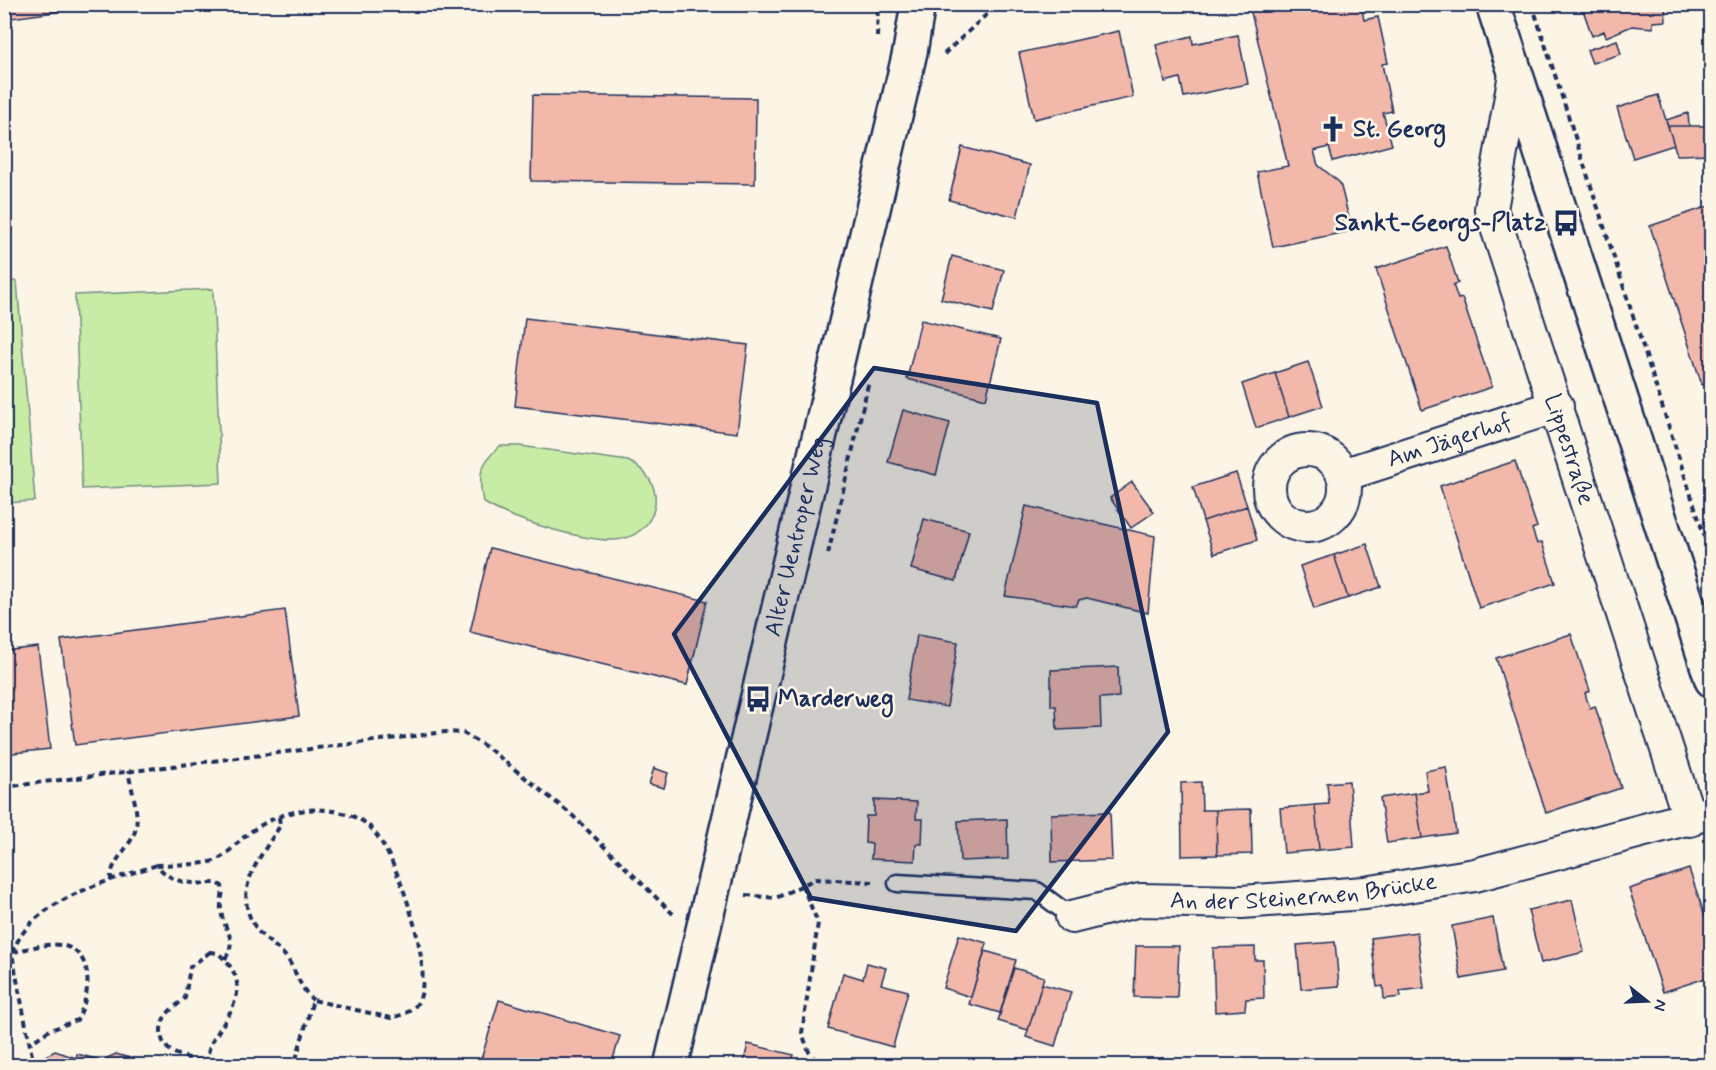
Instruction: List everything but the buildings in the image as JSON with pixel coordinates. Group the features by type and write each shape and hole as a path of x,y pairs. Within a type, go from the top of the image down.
{"street":[{"name":"Alter Uentroper Weg","path":"671,1065 910,52 918,4"},
{"name":"Lippestraße","path":"1493,4 1566,223 1712,680"},
{"name":"Lippestraße","path":"1515,74 1491,209 1557,406 1701,816"},
{"name":"Am Jägerhof","path":"1343,475 1557,406"},
{"name":"An der Steinernen Brücke","path":"1072,917 1140,900 1242,902 1376,891 1475,875 1701,816"}],"lane":[{"name":"An der Steinernen Brücke","path":"897,883 1036,891 1072,917"}],"path":[{"path":"944,55 998,4"},
{"path":"1532,4 1712,560"},
{"path":"4,787 446,732 463,733 489,748 572,815 672,914"},
{"path":"111,880 113,867 128,847 137,824 128,771"},
{"path":"34,1065 13,952 16,943 31,925 52,906 72,894 157,865 214,862 245,836 279,817 311,810 334,811 353,816 367,825 382,842 405,890 424,983 419,1001 402,1015 391,1017 313,1000 306,994 283,953 256,928 247,902 251,873 257,858 280,826 279,817"},
{"path":"157,865 165,876 174,881 217,883 222,886 221,911 231,937 231,948 225,959"},
{"path":"746,895 776,898 815,879 897,883"},
{"path":"802,885 818,923 802,1033 809,1052 821,1065"},
{"path":"13,952 52,945 63,946 81,958 88,985 87,1000 78,1020 48,1031 30,1044"},
{"path":"210,952 218,953 225,959 235,980 237,996 232,1014 212,1041 206,1062 171,1052 161,1041 162,1024 166,1014 185,998 190,967 210,952"},
{"path":"294,1065 313,1000"}],"highlighted area":[{"path":"874,368 1097,403 1168,732 1016,931 811,898 674,634"}],"green space":[{"path":"17,281 35,501 5,503 5,282"},
{"path":"213,289 221,483 82,489 75,295"},
{"path":"500,446 520,446 628,461 642,470 651,482 655,495 650,520 641,530 629,537 614,540 566,533 495,509 483,502 481,477 484,465"}],"place":[{"name":"St. Georg","path":"1333,129"},
{"name":"Sankt-Georgs-Platz","path":"1566,223"},
{"name":"Marderweg","path":"758,699"}]}
